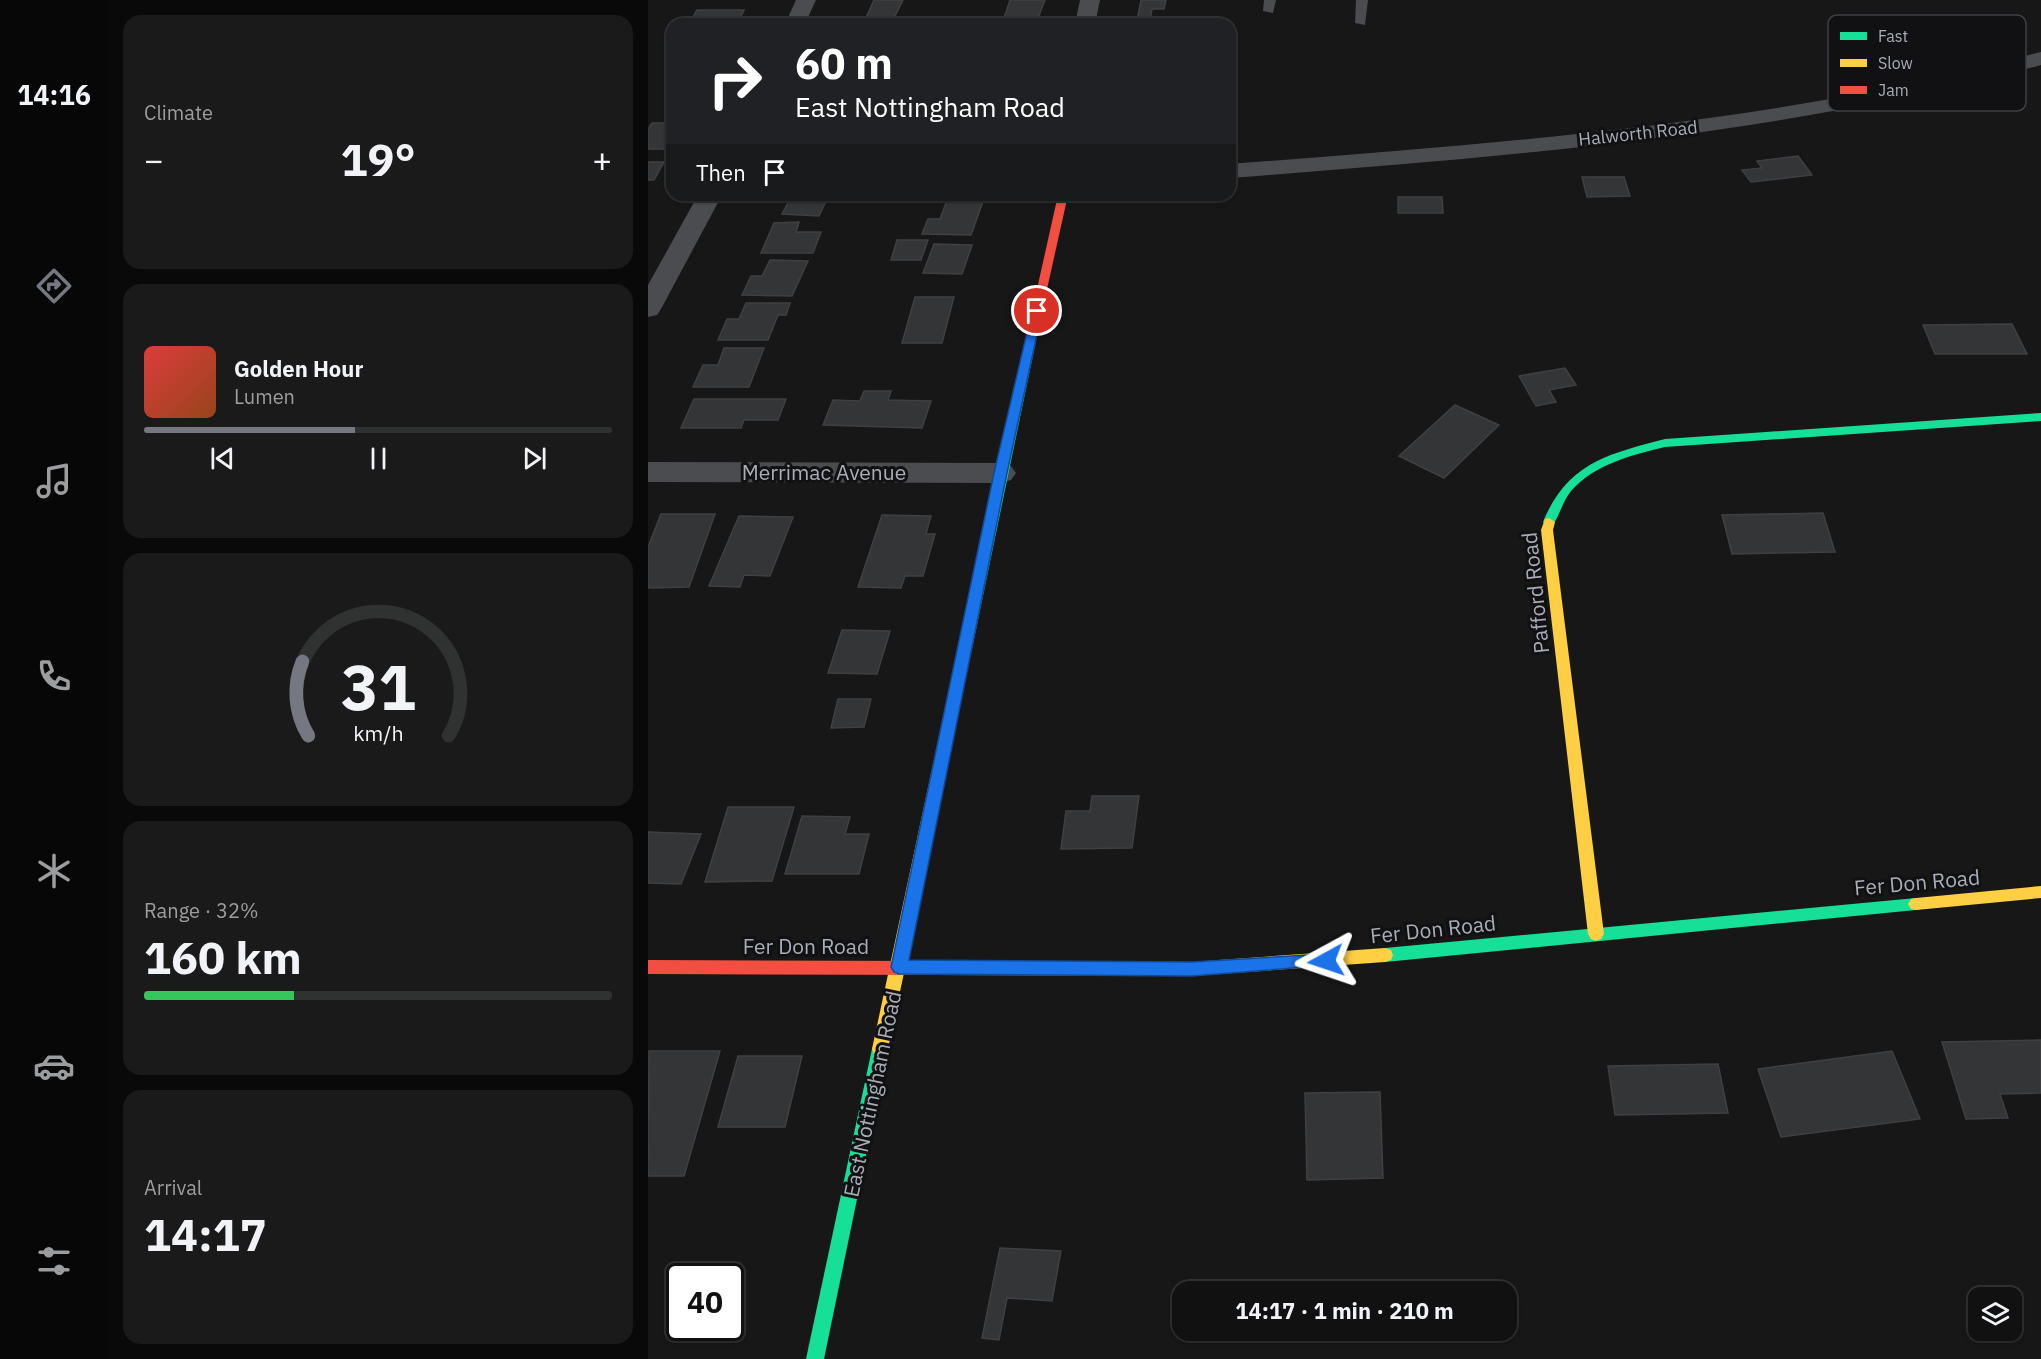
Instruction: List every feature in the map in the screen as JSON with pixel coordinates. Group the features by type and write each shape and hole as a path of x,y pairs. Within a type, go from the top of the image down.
{"street":[{"path":"798,18 806,0"},
{"path":"1086,18 1090,0"},
{"name":"Halworth Road","path":"2026,62 2041,58"},
{"name":"Halworth Road","path":"1236,170 1758,120 1828,107"},
{"path":"648,309 707,201"},
{"name":"East Nottingham Road","path":"815,1359 899,967 1000,473 1062,201"},
{"name":"Pafford Road","path":"1596,934 1547,530 1556,499 1571,481 1605,460 1665,443 2041,417"},
{"name":"Merrimac Avenue","path":"648,472 1000,473"},
{"name":"Fer Don Road","path":"648,967 1192,969 1303,963 2041,892"}],"lane":[{"path":"1361,23 1362,0"}],"building":[{"path":"874,0 903,0 894,18 866,18"},
{"path":"1010,0 1045,0 1038,18 1004,18"},
{"path":"1141,0 1166,0 1164,9 1152,9 1150,18 1138,18"},
{"path":"697,10 744,10 740,18 692,18"},
{"path":"652,123 666,123 666,149 648,149 648,129"},
{"path":"1798,156 1812,175 1751,182 1742,170 1762,168 1757,161"},
{"path":"648,162 664,162 654,180 648,180"},
{"path":"1582,177 1624,177 1630,196 1587,197"},
{"path":"1398,197 1442,197 1443,213 1398,213"},
{"path":"789,201 826,201 819,216 782,214"},
{"path":"947,201 983,201 971,235 922,234 928,219 940,219"},
{"path":"799,222 796,232 821,232 813,253 761,253 774,223"},
{"path":"897,240 928,240 921,260 891,260"},
{"path":"934,244 972,245 962,274 923,273"},
{"path":"770,260 808,261 792,296 742,295 751,276 762,276"},
{"path":"915,297 954,297 942,343 902,343"},
{"path":"746,303 790,303 786,315 778,315 768,340 718,340 727,319 739,319"},
{"path":"2012,324 2027,354 1935,354 1923,325"},
{"path":"724,348 764,348 749,387 693,387 703,365 718,365"},
{"path":"1565,368 1576,385 1549,390 1556,402 1536,406 1519,376"},
{"path":"864,391 891,391 888,400 931,401 922,428 823,425 833,400 860,401"},
{"path":"694,399 786,399 778,420 744,420 741,428 681,428"},
{"path":"1455,405 1499,425 1444,478 1399,456"},
{"path":"1823,513 1835,552 1732,554 1722,515"},
{"path":"661,514 715,514 689,587 648,588 648,547"},
{"path":"882,515 931,516 926,534 935,534 923,576 905,576 901,588 858,587"},
{"path":"739,516 793,517 770,576 744,575 740,587 709,586"},
{"path":"842,630 890,631 877,674 828,673"},
{"path":"838,699 871,699 864,727 831,728"},
{"path":"1092,796 1139,796 1132,848 1061,849 1066,811 1090,811"},
{"path":"728,807 794,807 772,881 705,882"},
{"path":"802,816 850,817 845,834 869,834 859,874 785,874"},
{"path":"648,832 701,834 681,884 648,883"},
{"path":"2041,1040 2041,1093 2000,1094 2008,1118 1966,1119 1942,1042"},
{"path":"649,1051 720,1051 684,1176 648,1176"},
{"path":"1892,1051 1920,1119 1781,1137 1758,1069"},
{"path":"738,1056 802,1056 785,1127 718,1127"},
{"path":"1718,1064 1728,1113 1615,1115 1608,1066"},
{"path":"1380,1092 1383,1178 1307,1180 1305,1093"},
{"path":"1000,1248 1061,1251 1052,1301 1007,1298 999,1340 982,1338"}],"traffic: fast":[{"path":"972,615 1038,307"},
{"path":"1549,522 1567,489 1580,476 1611,459 1665,443 2041,417"},
{"path":"1385,955 1916,904"},
{"path":"815,1359 880,1049"}],"traffic: slow":[{"path":"1549,522 1547,530 1596,934"},
{"path":"880,1049 972,615"},
{"path":"1916,904 2041,892"},
{"path":"931,968 1192,969 1385,955"}],"traffic: jam":[{"path":"1038,307 1062,201"},
{"path":"648,967 931,968"}],"route":[{"path":"1037,311 1000,473 899,967 1192,969 1326,961"}]}
